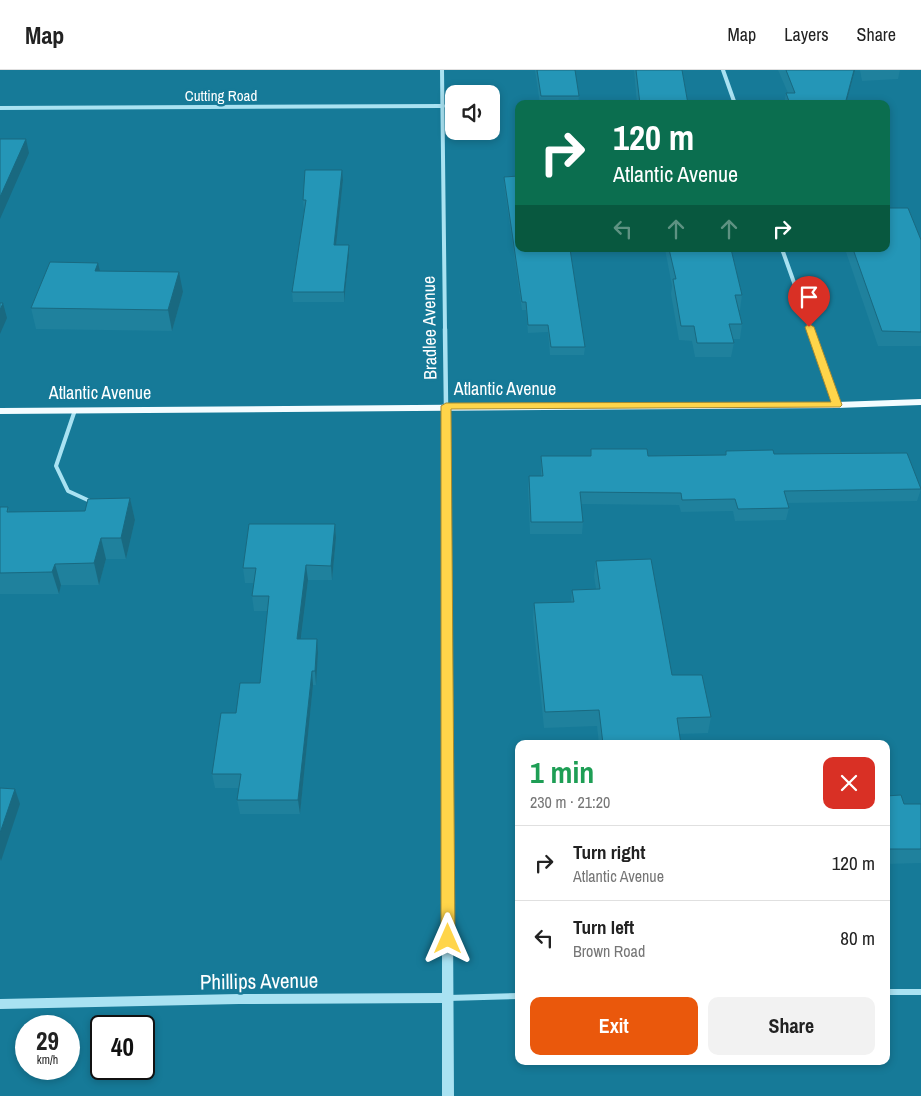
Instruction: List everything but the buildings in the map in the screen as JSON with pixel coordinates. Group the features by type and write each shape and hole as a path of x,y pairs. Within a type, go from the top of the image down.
{"main road":[{"name":"Atlantic Avenue","path":"0,410 837,405 921,402"}],"street":[{"name":"Bradlee Avenue","path":"442,70 446,406 448,1096"},
{"path":"723,70 734,100"},
{"name":"Cutting Road","path":"0,108 443,106"},
{"path":"783,252 837,405"},
{"path":"890,992 921,992"},
{"name":"Phillips Avenue","path":"0,1004 515,996"}],"lane":[{"path":"75,410 56,466 68,491 95,503"}],"route":[{"path":"448,939 446,406 837,405 809,327"}]}
